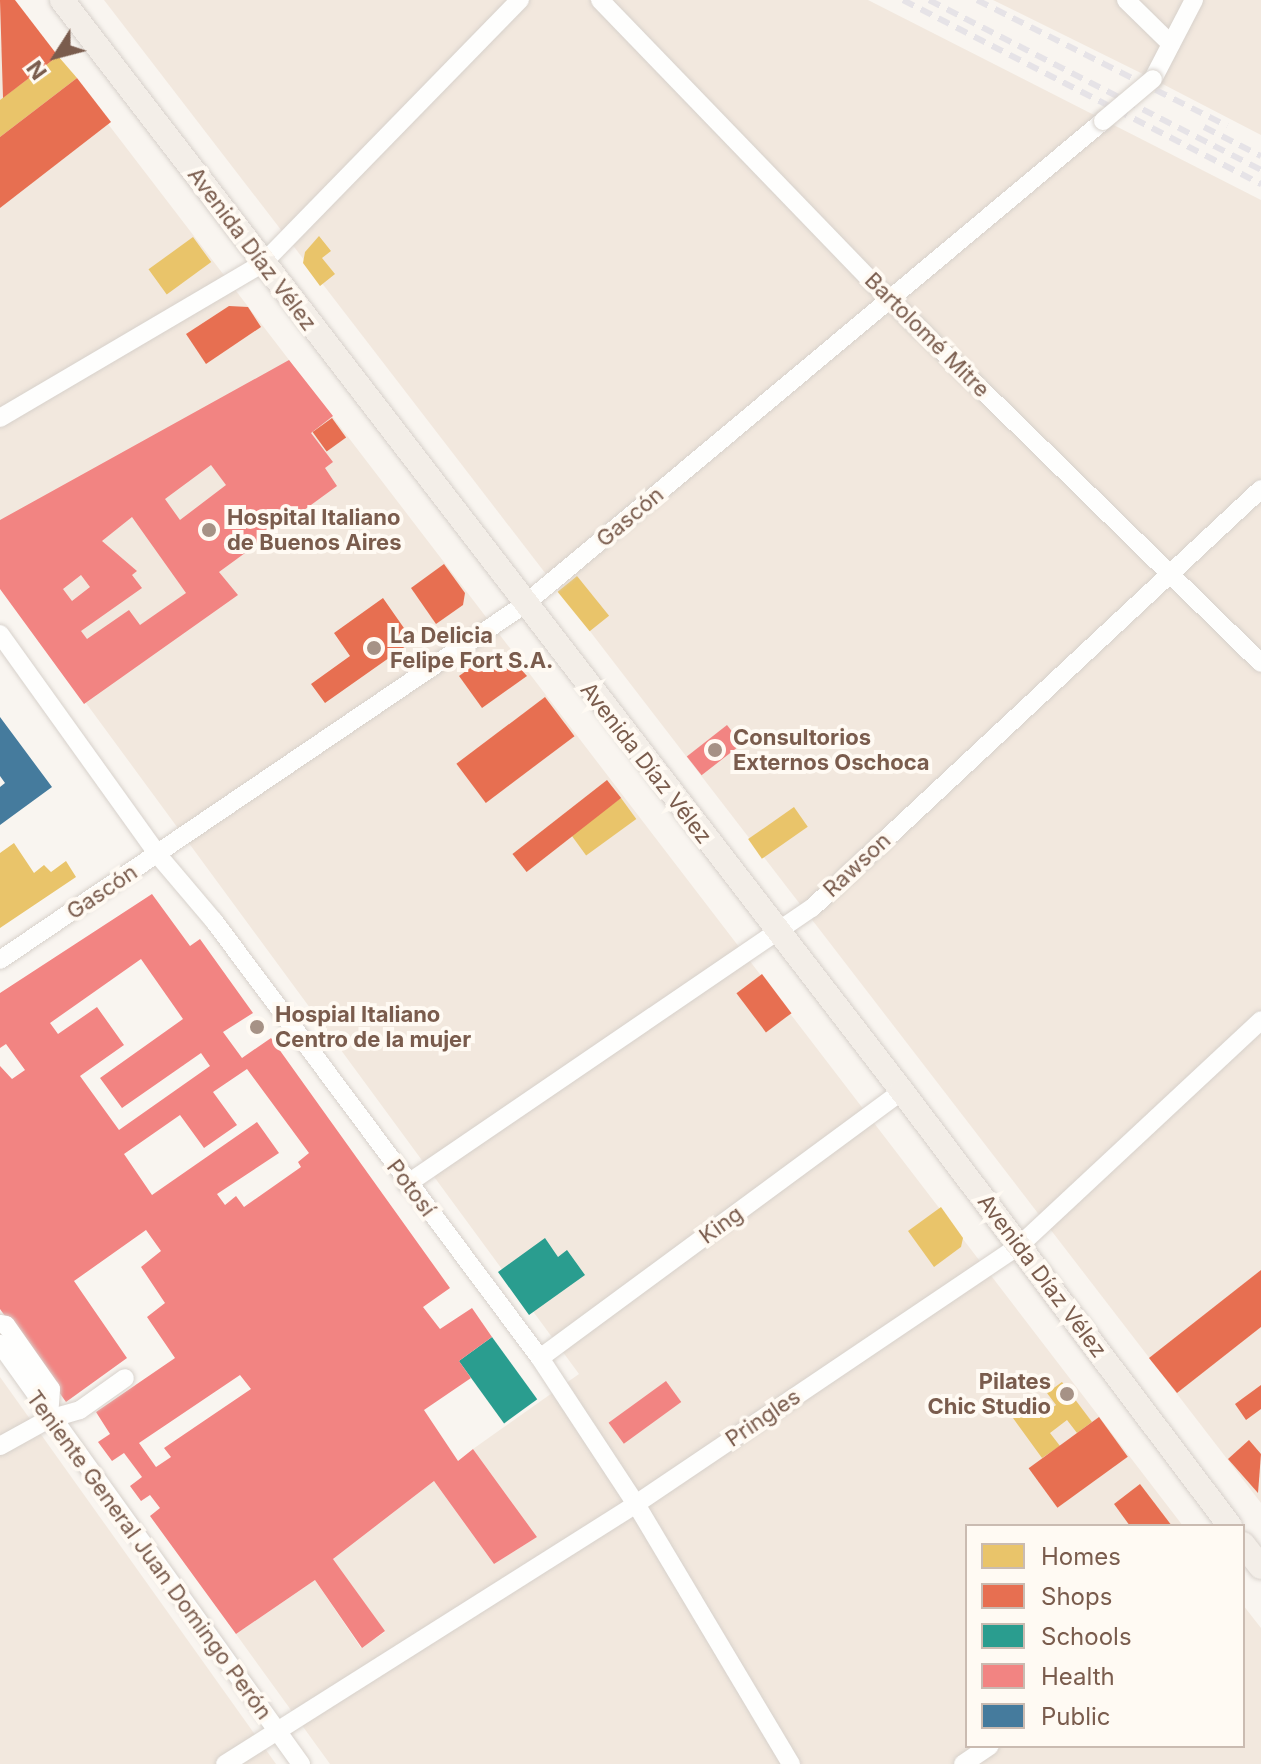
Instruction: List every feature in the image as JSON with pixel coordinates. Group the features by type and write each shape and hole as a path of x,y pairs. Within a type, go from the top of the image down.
{"main road":[{"name":"Avenida Díaz Vélez","path":"62,0 902,1091 1228,1524"}],"street":[{"path":"0,418 263,263 520,0"},
{"name":"Bartolomé Mitre","path":"600,0 889,299 1261,663"},
{"path":"1126,0 1171,44"},
{"name":"Gascón","path":"0,960 525,604 1153,79 1194,0"},
{"name":"Rawson","path":"407,1184 779,934 1261,489"},
{"name":"Potosí","path":"0,634 158,855 214,921 407,1184 540,1358 636,1504 791,1764"},
{"name":"Pringles","path":"225,1764 279,1734 636,1504 1019,1246 1261,1020"},
{"name":"King","path":"540,1358 902,1091"},
{"path":"0,1324 6,1325 51,1389 49,1419"},
{"name":"Teniente General Juan Domingo Perón","path":"0,1344 49,1419 301,1764"},
{"path":"0,1446 49,1419 80,1410 125,1378"},
{"path":"963,1764 987,1748"}],"shaded area":[{"path":"0,0 13,0 1181,1524 965,1524 965,1748 1245,1748 1245,1608 1261,1628 1261,1764 330,1764 236,1634 315,1580 361,1648 385,1632 333,1559 434,1481 494,1564 537,1537 473,1449 579,1374 0,586"},
{"path":"104,0 868,0 1261,200 1261,1503"},
{"path":"993,0 1261,0 1261,135 1153,79"},
{"path":"0,1377 276,1764 0,1764"}],"building: Homes":[{"path":"58,56 77,78 0,137 0,100"},
{"path":"319,236 331,251 322,258 335,274 320,286 303,263 305,252"},
{"path":"193,237 211,262 167,294 149,269"},
{"path":"577,576 609,616 590,631 558,592"},
{"path":"621,798 636,819 586,855 571,834"},
{"path":"794,807 808,827 762,859 748,839"},
{"path":"14,843 34,873 44,865 51,872 66,861 76,877 0,928 0,853"},
{"path":"941,1207 963,1238 961,1247 934,1267 908,1231"},
{"path":"1062,1382 1092,1422 1077,1433 1067,1420 1050,1433 1060,1446 1042,1458 1013,1418 1030,1406 1039,1418 1056,1405 1047,1393"}],"building: Shops":[{"path":"0,0 15,0 58,56 3,98"},
{"path":"77,78 111,122 0,208 0,137"},
{"path":"229,306 248,307 261,327 206,364 186,334"},
{"path":"332,418 346,437 327,452 313,432"},
{"path":"444,564 465,593 463,605 436,624 411,588"},
{"name":"La Delicia Felipe Fort S.A.","path":"383,598 413,641 325,703 311,684 350,656 334,633"},
{"path":"491,653 509,656 527,676 482,708 459,676"},
{"path":"545,697 574,736 486,803 456,764"},
{"path":"607,780 621,798 527,872 512,854"},
{"path":"762,974 791,1013 766,1032 736,993"},
{"path":"1261,1270 1261,1327 1177,1393 1149,1358"},
{"path":"1261,1385 1261,1409 1246,1420 1235,1404"},
{"path":"1099,1417 1128,1457 1057,1508 1029,1468"},
{"path":"1249,1440 1261,1454 1258,1493 1228,1459"},
{"path":"1140,1484 1170,1524 1129,1524 1114,1504"}],"building: Schools":[{"path":"545,1238 558,1257 567,1250 585,1275 529,1315 498,1272"},
{"path":"492,1337 537,1399 504,1423 459,1361"}],"building: Health":[{"name":"Hospital Italiano de Buenos Aires","path":"289,360 333,416 311,433 333,462 325,468 337,486 219,572 238,595 84,704 0,589 0,520","holes":["211,465 226,485 180,520 165,499","132,517 186,593 140,625 129,610 87,639 81,631 142,588 132,575 137,571 102,541","81,575 90,587 72,601 63,589"]},
{"name":"Consultorios Externos Oschoca","path":"727,725 742,744 702,775 687,756"},
{"path":"152,894 190,946 200,939 253,1013 223,1032 242,1058 271,1038 450,1288 423,1307 440,1329 472,1308 492,1337 459,1361 471,1378 424,1410 458,1461 473,1449 537,1537 494,1564 434,1481 333,1559 385,1631 362,1648 315,1580 236,1634 150,1516 160,1508 150,1495 141,1501 130,1486 142,1477 124,1453 112,1461 98,1442 110,1434 96,1412 175,1358 147,1317 165,1303 141,1267 161,1251 146,1230 74,1281 127,1358 66,1402 0,1309 0,1066 12,1079 25,1070 6,1044 0,1048 0,993","holes":["141,959 183,1019 100,1078 122,1108 201,1053 210,1066 119,1130 80,1076 124,1045 97,1007 58,1034 50,1023","247,1069 309,1153 298,1162 301,1167 244,1207 236,1196 225,1205 217,1194 279,1153 257,1122 152,1195 124,1154 180,1115 204,1148 237,1125 213,1092","240,1375 251,1389 164,1448 171,1457 156,1467 139,1443"]},
{"path":"666,1381 681,1402 624,1444 609,1423"}],"building: Public":[{"path":"0,717 52,787 0,825 0,787 5,783 0,776"}],"railway":[{"path":"903,0 1261,184"},
{"path":"929,0 1261,170"},
{"path":"977,0 1227,126"},
{"path":"1204,127 1261,156"}],"place":[{"name":"Hospital Italiano de Buenos Aires","path":"209,530"},
{"name":"La Delicia Felipe Fort S.A.","path":"374,648"},
{"name":"Consultorios Externos Oschoca","path":"715,750"},
{"name":"Hospial Italiano Centro de la mujer","path":"257,1027"},
{"name":"Pilates Chic Studio","path":"1067,1394"}]}
